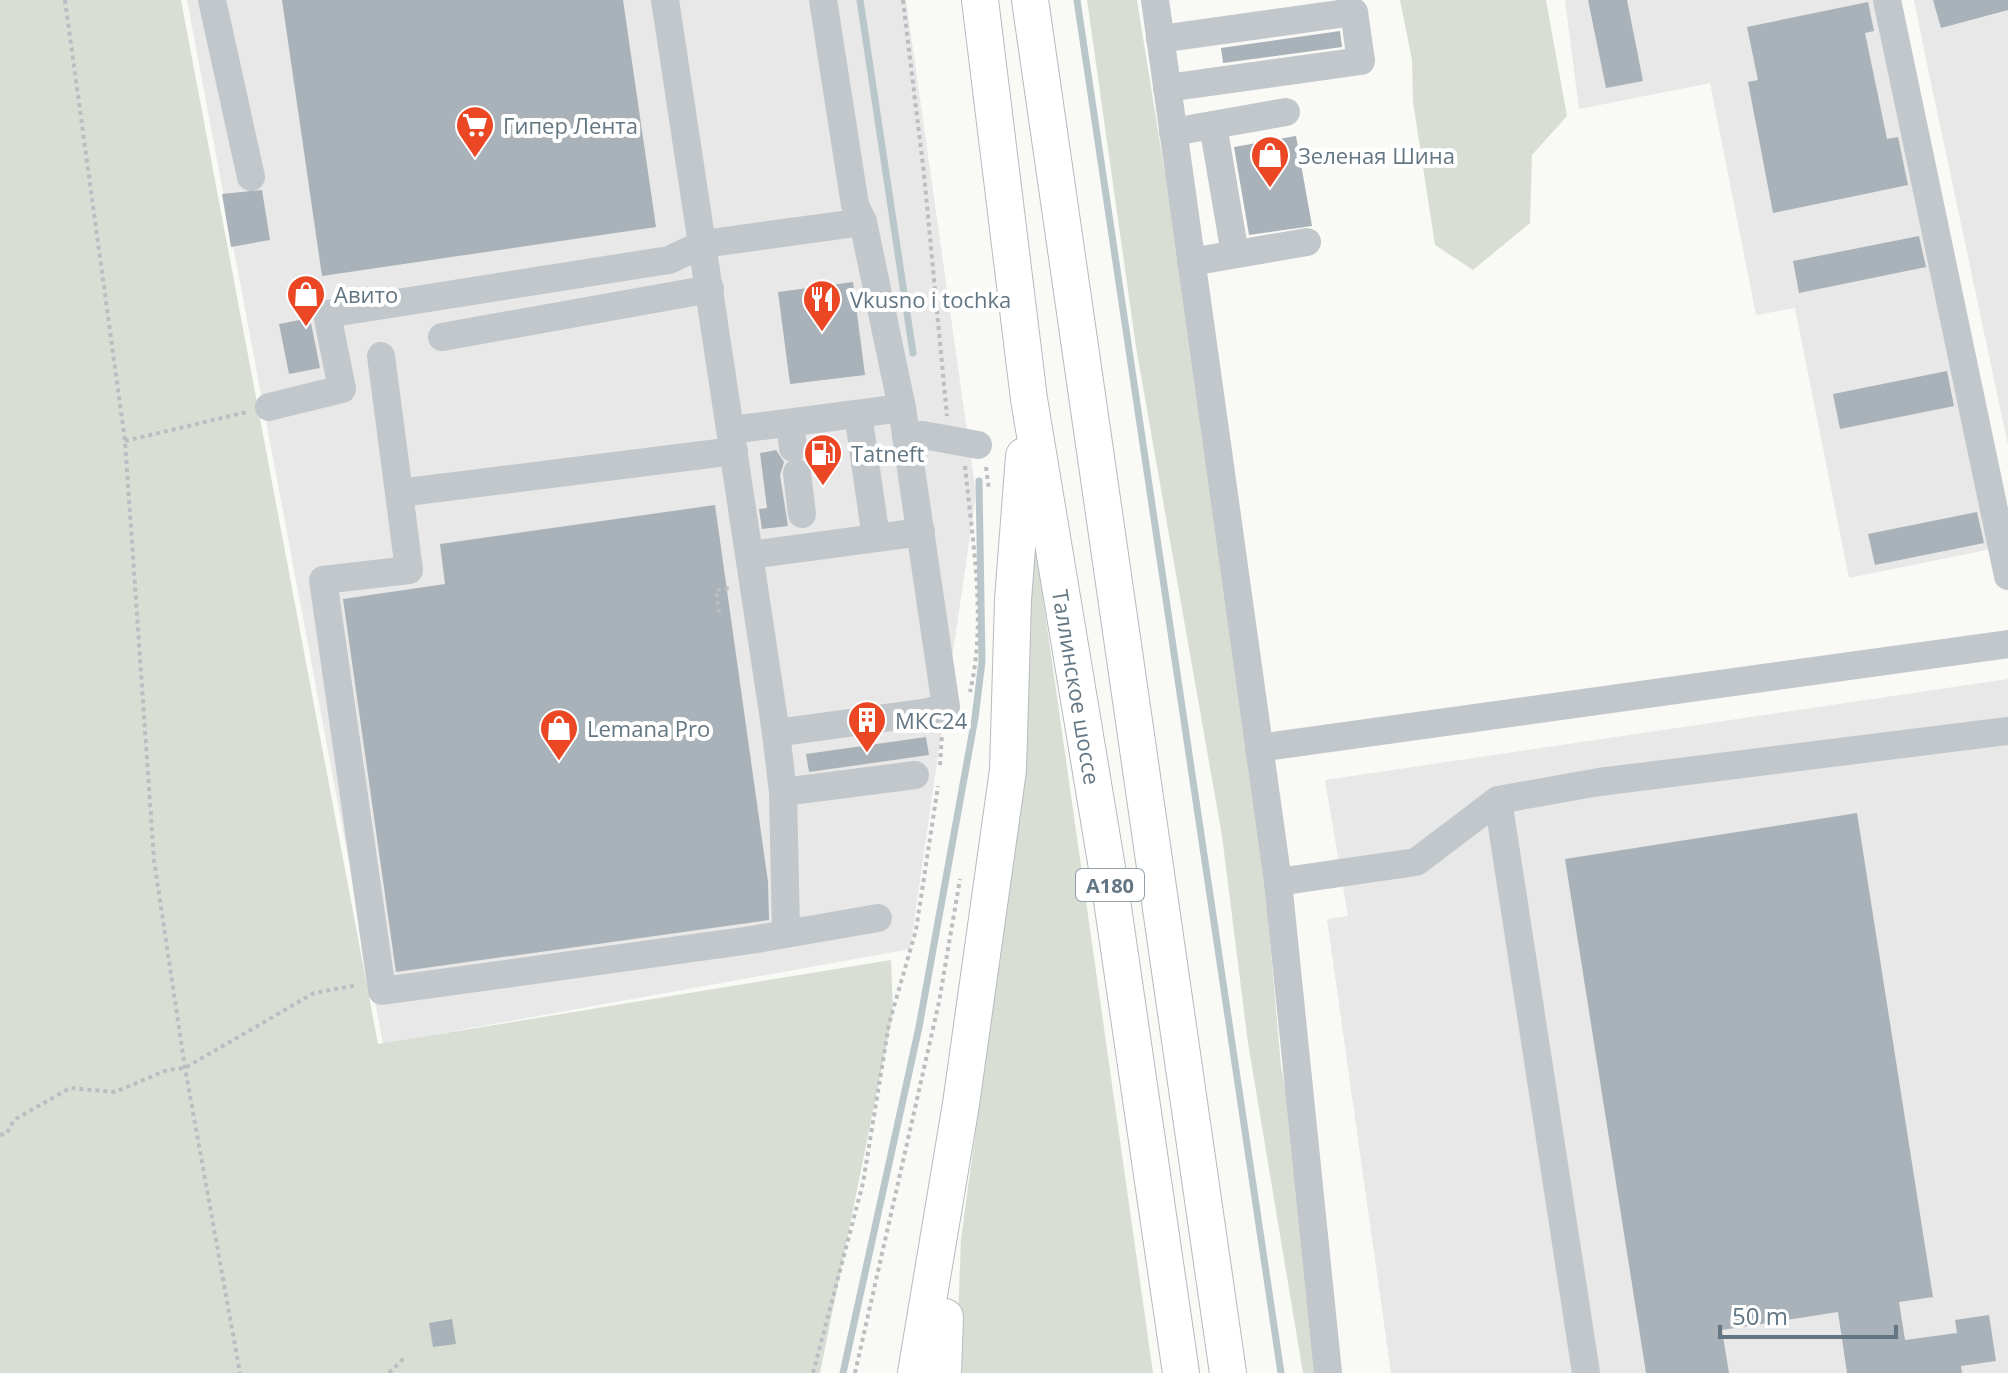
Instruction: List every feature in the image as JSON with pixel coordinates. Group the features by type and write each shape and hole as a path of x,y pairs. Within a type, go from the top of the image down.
{"main road":[{"name":"Таллинское шоссе","path":"980,0 1029,399 1109,880 1181,1373"},
{"path":"1030,0 1228,1373"},
{"path":"916,1373 961,1104 1008,770 1013,600 1029,399"},
{"path":"943,1373 961,1104"}],"street":[{"path":"212,0 251,177"},
{"path":"665,0 776,733 783,792 786,931"},
{"path":"776,733 946,707 902,408 863,222 855,205 823,0"},
{"path":"1155,0 1278,882 1328,1373"},
{"path":"1887,0 2008,576"},
{"path":"1160,39 1354,12 1361,61 1167,88"},
{"path":"1173,132 1286,112"},
{"path":"1213,125 1235,254"},
{"path":"269,407 342,389 327,314 669,260 703,244 863,222"},
{"path":"1191,262 1307,242"},
{"path":"442,337 710,289"},
{"path":"381,356 409,570 323,580 382,991 751,940 786,931 878,918"},
{"path":"399,493 732,440 793,448 858,414 902,408"},
{"path":"858,414 876,538"},
{"path":"906,437 963,441"},
{"path":"793,448 805,529"},
{"path":"750,555 805,529 876,538 921,532"},
{"path":"1259,748 2008,644"},
{"path":"1278,882 1416,862 1498,800 1599,782 2008,731"},
{"path":"783,792 931,776"},
{"path":"1498,800 1586,1373"}],"path":[{"path":"65,0 125,441 154,860 185,1068 240,1373"},
{"path":"903,0 924,174 963,441 977,600 975,672 970,696"},
{"path":"125,441 269,407"},
{"path":"963,441 989,477 989,493"},
{"path":"719,613 716,590 727,588"},
{"path":"813,1373 863,1183 889,1024 916,930 931,776 943,728"},
{"path":"942,739 953,730"},
{"path":"855,1373 939,1002 963,867"},
{"path":"0,1135 7,1133 14,1120 70,1088 115,1092 167,1070 185,1068 305,998 357,986 379,969"},
{"path":"389,1373 404,1358"}],"shaded area":[{"path":"0,0 181,0 378,1044 891,960 893,1012 820,1373 0,1373"},
{"path":"187,0 906,0 976,494 910,949 383,1044"},
{"path":"1087,0 1137,0 1188,317 1263,863 1281,1066 1295,1140 1321,1373 1303,1373 1248,1043 1222,836 1136,347"},
{"path":"1400,0 1546,0 1567,116 1532,155 1530,223 1473,270 1435,245 1413,102 1412,60"},
{"path":"1565,0 1880,0 1991,549 1849,578 1795,308 1756,315 1710,83 1579,109"},
{"path":"1914,0 2008,0 2008,445 1927,64"},
{"path":"1036,549 1153,1373 956,1373 961,1239 1008,893 1026,550"},
{"path":"2008,679 2008,1373 1391,1373 1327,919 1348,916 1325,780"}],"building":[{"name":"Гипер Лента","path":"282,0 623,0 656,227 322,276"},
{"path":"1588,0 1627,0 1643,81 1606,88"},
{"path":"1933,0 2008,0 2008,10 1941,28"},
{"path":"1868,2 1874,31 1865,33 1887,139 1898,137 1908,185 1773,213 1748,82 1758,80 1747,27"},
{"path":"1340,31 1342,47 1223,63 1221,48"},
{"name":"Зеленая Шина","path":"1296,136 1312,226 1249,235 1234,147"},
{"path":"262,190 270,240 231,247 222,194"},
{"path":"1919,236 1926,267 1799,293 1793,261"},
{"name":"Vkusno i tochka","path":"853,282 865,375 790,384 778,292"},
{"path":"310,318 320,368 289,374 279,324"},
{"path":"1947,371 1954,406 1840,429 1833,394"},
{"path":"828,444 831,469 814,471 806,459 810,446"},
{"path":"776,450 784,462 780,475 788,526 762,529 759,509 767,508 760,453"},
{"name":"Lemana Pro","path":"715,505 768,882 769,920 396,972 343,599 445,584 440,544"},
{"path":"1977,512 1984,543 1875,565 1868,534"},
{"name":"МКС24","path":"926,737 929,755 809,772 806,754"},
{"path":"1857,813 1933,1297 1899,1302 1905,1340 1957,1333 1955,1320 1989,1315 1996,1361 1961,1366 1962,1373 1847,1373 1838,1312 1722,1330 1729,1373 1646,1373 1565,859"},
{"path":"452,1319 456,1344 433,1347 429,1323"}],"waterway":[{"path":"860,0 913,353"},
{"path":"1077,0 1281,1373"},
{"path":"843,1373 919,1027 975,718 982,661 979,481"}],"place":[{"name":"Гипер Лента","path":"475,159"},
{"name":"Зеленая Шина","path":"1270,189"},
{"name":"Авито","path":"306,328"},
{"name":"Vkusno i tochka","path":"822,333"},
{"name":"Tatneft","path":"823,487"},
{"name":"МКС24","path":"867,754"},
{"name":"Lemana Pro","path":"559,762"}]}
